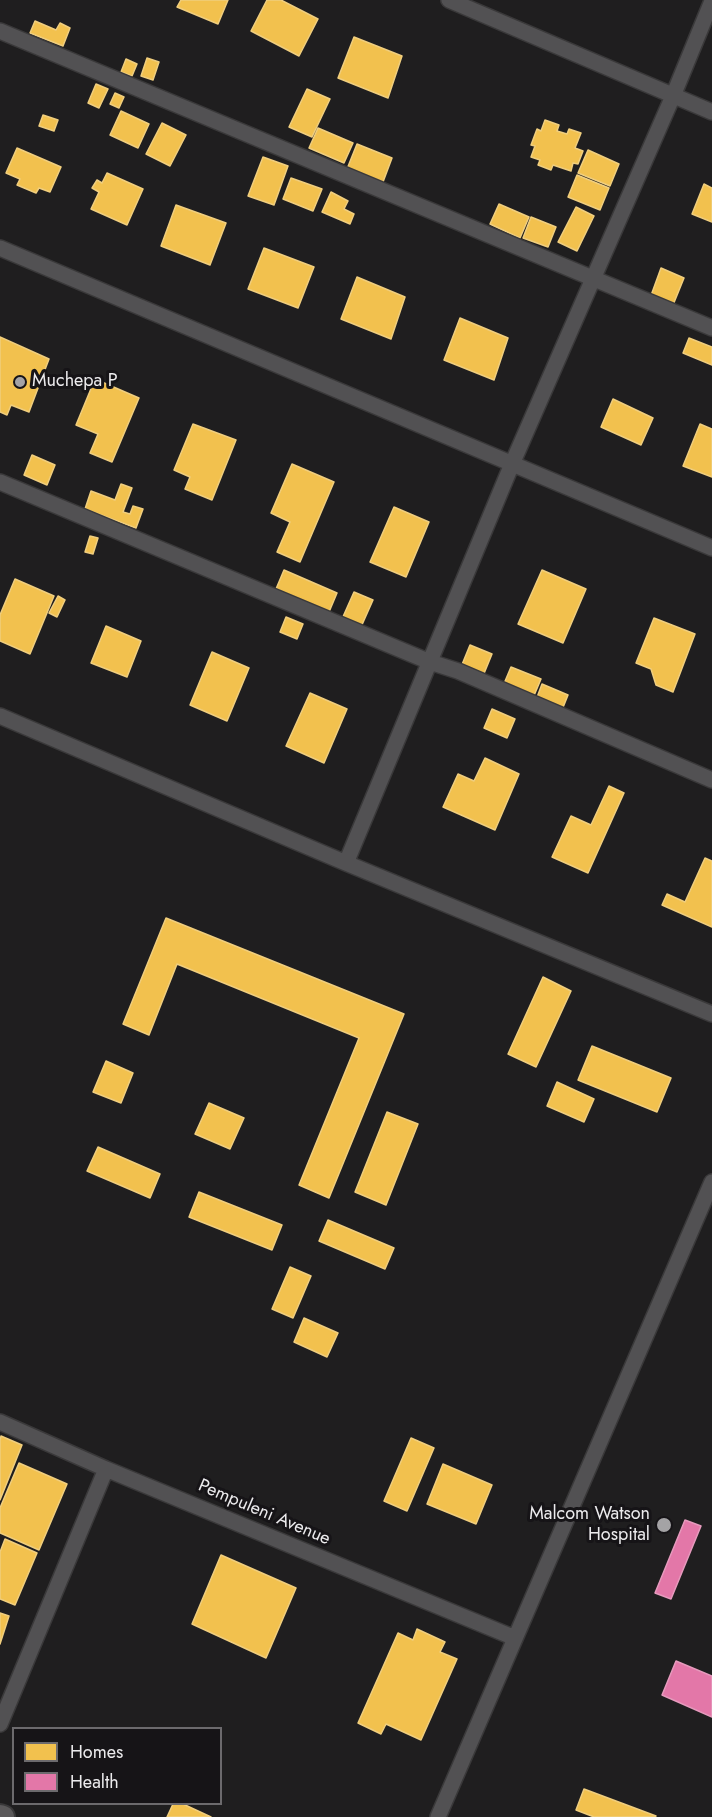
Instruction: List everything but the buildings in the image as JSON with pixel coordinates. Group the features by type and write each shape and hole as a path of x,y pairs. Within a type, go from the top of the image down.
{"street":[{"path":"449,0 712,112"},
{"path":"346,863 512,465 712,1"},
{"path":"0,31 712,328"},
{"path":"0,248 712,548"},
{"path":"0,482 430,662 458,671 712,780"},
{"path":"0,716 346,863 712,1014"},
{"path":"438,1817 712,1182"},
{"name":"Pempuleni Avenue","path":"0,1422 106,1469 515,1638"},
{"path":"0,1724 106,1469"}],"place":[{"name":"Muchepa P","path":"20,382"},
{"name":"Malcom Watson Hospital","path":"664,1525"}]}
